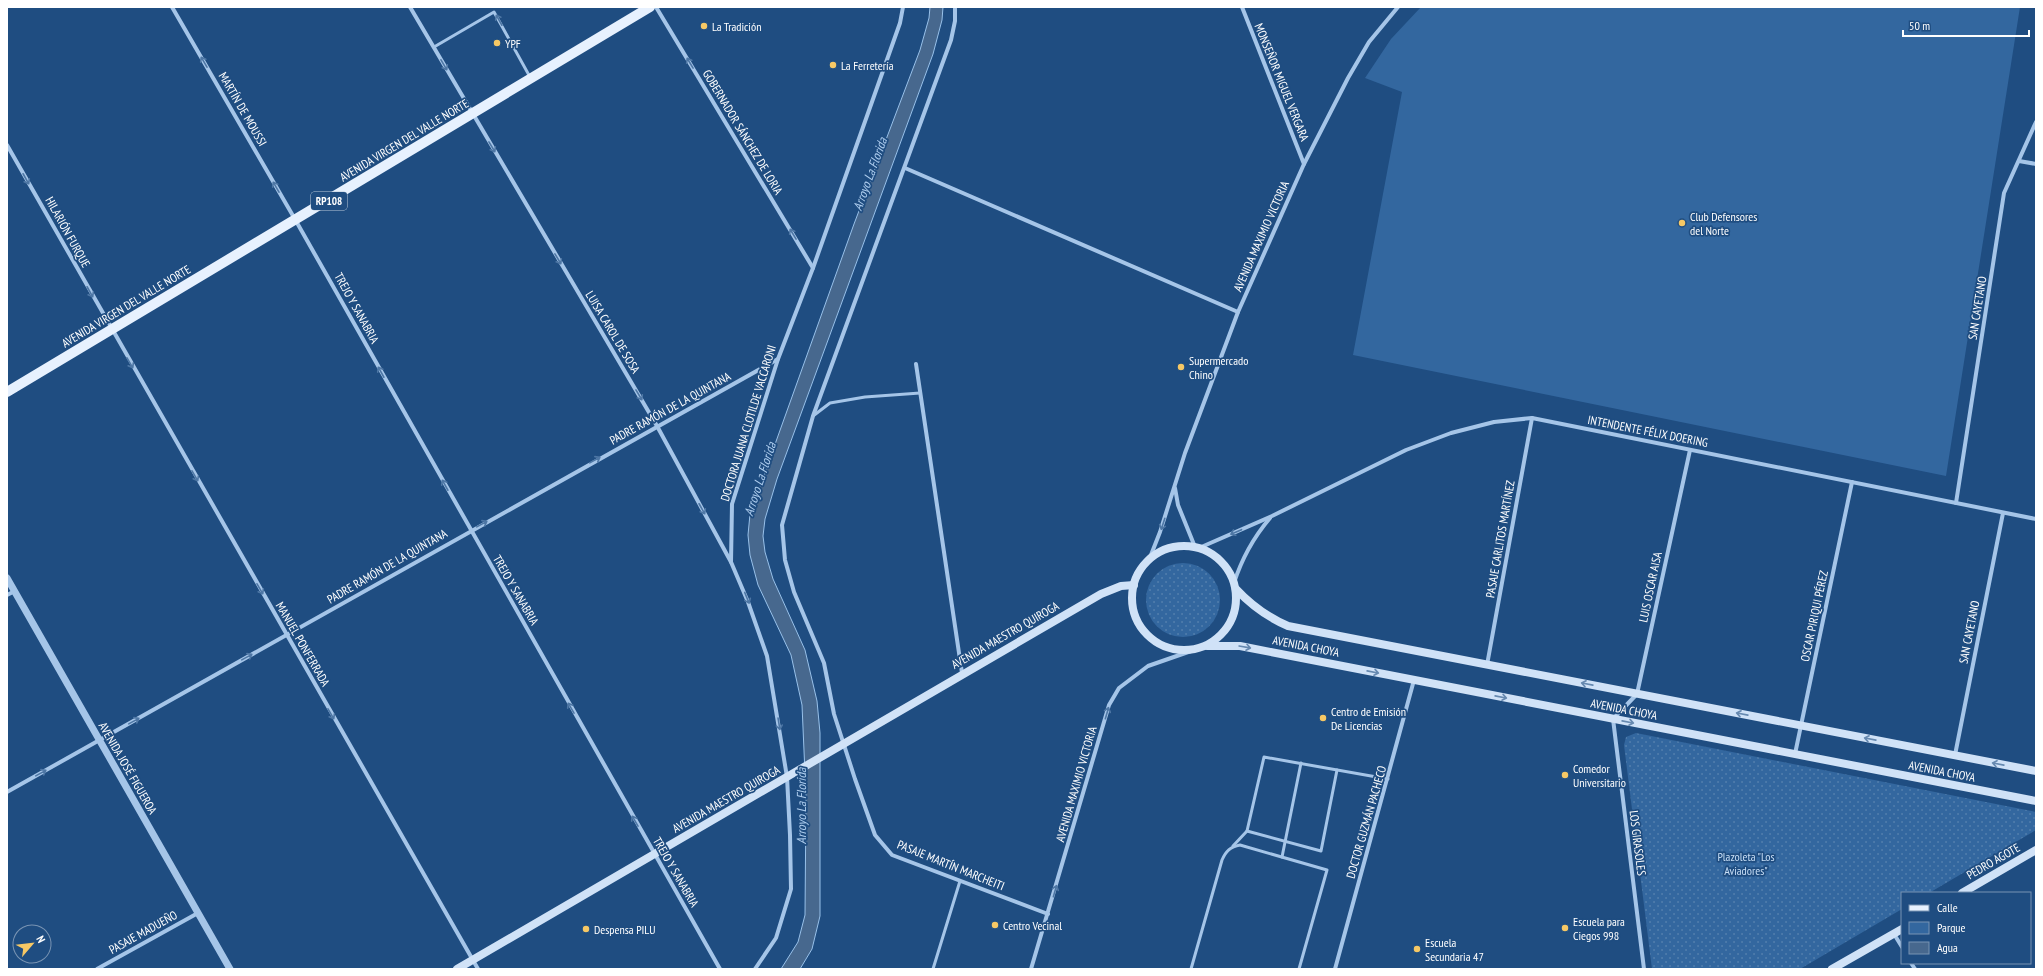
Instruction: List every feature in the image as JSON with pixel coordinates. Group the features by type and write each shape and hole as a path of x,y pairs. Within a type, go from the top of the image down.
{"main road":[{"name":"AVENIDA VIRGEN DEL VALLE NORTE","path":"7,392 296,221 650,7"},
{"path":"1182,546 1197,548 1211,553 1221,561 1229,571 1235,586 1236,606 1231,623 1221,636 1206,646 1194,650 1179,650 1165,647 1152,639 1142,628 1135,615 1132,600 1134,585 1139,572 1149,560 1159,553 1170,548 1182,546"},
{"name":"AVENIDA MAESTRO QUIROGA","path":"457,969 830,752 962,673 1101,594 1122,586 1134,585"},
{"name":"AVENIDA CHOYA","path":"1235,586 1256,608 1272,619 1288,626 2036,771"},
{"name":"AVENIDA CHOYA","path":"1206,646 1240,646 2036,801"},
{"name":"PEDRO AGOTE","path":"1964,892 2036,850"},
{"path":"1832,969 1901,930"}],"street":[{"name":"MARTÍN DE MOUSSI","path":"172,7 296,221"},
{"name":"LUISA CAROL DE SOSA","path":"410,7 657,426 732,562"},
{"name":"GOBERNADOR SÁNCHEZ DE LORIA","path":"656,7 812,268"},
{"name":"DOCTORA JUANA CLOTILDE VACCARONI","path":"755,969 776,938 791,889 787,777 767,656 732,562 732,504 778,359 900,23 903,7"},
{"name":"PASAJE MARTÍN MARCHEITI","path":"955,7 955,21 951,40 813,416 782,525 785,560 794,592 824,663 834,714 875,835 892,855 1048,914"},
{"name":"MONSEÑOR MIGUEL VERGARA","path":"1242,7 1304,164"},
{"name":"AVENIDA MAXIMIO VICTORIA","path":"1149,560 1175,488 1185,453 1238,312 1304,164 1348,78 1369,42 1398,7"},
{"name":"SAN CAYETANO","path":"1956,503 2004,193 2036,122"},
{"name":"HILARIÓN FURQUE","path":"7,145 111,330"},
{"path":"2019,161 2036,164"},
{"path":"904,168 1238,312"},
{"name":"TREJO Y SANABRIA","path":"296,221 654,855 720,969"},
{"name":"MANUEL PONFERRADA","path":"111,330 478,969"},
{"name":"PADRE RAMÓN DE LA QUINTANA","path":"7,792 470,530 778,359"},
{"path":"916,364 962,673"},
{"name":"INTENDENTE FÉLIX DOERING","path":"1197,548 1272,516 1414,447 1451,433 1494,422 1532,418 2036,519"},
{"name":"PASAJE CARLITOS MARTÍNEZ","path":"1487,664 1532,418"},
{"name":"LUIS OSCAR AISA","path":"1637,694 1690,450"},
{"name":"OSCAR PIRIQUI PÉREZ","path":"1795,754 1852,482"},
{"name":"AVENIDA MAXIMIO VICTORIA","path":"1175,488 1178,505 1197,548"},
{"name":"SAN CAYETANO","path":"1955,755 2003,513"},
{"name":"INTENDENTE FÉLIX DOERING","path":"1235,586 1239,568 1251,543 1272,516"},
{"name":"AVENIDA JOSÉ FIGUEROA","path":"7,578 230,969"},
{"path":"7,595 15,591"},
{"name":"AVENIDA MAXIMIO VICTORIA","path":"1031,969 1109,705 1119,688 1148,666 1194,650"},
{"name":"DOCTOR GUZMÁN PACHECO","path":"1335,969 1414,680"},
{"path":"1613,719 1637,694"},
{"name":"LOS GIRASOLES","path":"1613,719 1644,969"},
{"name":"PASAJE MADUEÑO","path":"97,969 198,913"},
{"path":"1894,933 1901,945"}],"lane":[{"path":"434,47 494,12 531,78"},
{"path":"813,416 830,404 865,397 920,393"},
{"path":"1191,969 1222,860 1226,853 1247,832 1264,756 1388,779"},
{"path":"1282,857 1284,841 1301,763"},
{"path":"1247,832 1321,851 1337,770"},
{"path":"1232,847 1240,846 1327,870 1298,969"},
{"path":"932,969 960,881"}],"green space":[{"name":"Club Defensores del Norte","path":"1421,7 2020,7 1946,476 1353,355 1402,92 1365,78 1391,39"},
{"path":"1183,563 1204,569 1214,579 1220,600 1214,621 1204,631 1183,637 1162,631 1152,621 1146,600 1152,579 1162,569"},
{"name":"Plazoleta \"Los Aviadores\"","path":"1636,733 2036,812 2036,830 1931,892 1901,892 1901,910 1800,969 1652,969 1624,745 1626,737"}],"water":[{"path":"930,7 943,7 942,20 933,54 777,479 765,519 763,536 765,552 773,579 805,650 817,701 820,733 820,916 812,949 800,969 781,969 798,942 805,915 806,796 802,705 791,655 758,585 750,555 748,535 750,514 854,224 920,50 929,18"}],"place":[{"name":"La Tradición","path":"704,26"},
{"name":"YPF","path":"497,43"},
{"name":"La Ferretería","path":"833,65"},
{"name":"Club Defensores del Norte","path":"1682,223"},
{"name":"Supermercado Chino","path":"1181,367"},
{"name":"Centro de Emisión De Licencias","path":"1323,718"},
{"name":"Comedor Universitario","path":"1565,775"},
{"name":"Centro Vecinal","path":"995,925"},
{"name":"Escuela para Ciegos 998","path":"1565,928"},
{"name":"Despensa PILU","path":"586,929"},
{"name":"Escuela Secundaria 47","path":"1417,949"}],"water label":[{"name":"Arroyo La Florida","path":"870,174"},
{"name":"Arroyo La Florida","path":"760,479"},
{"name":"Arroyo La Florida","path":"801,806"}]}
